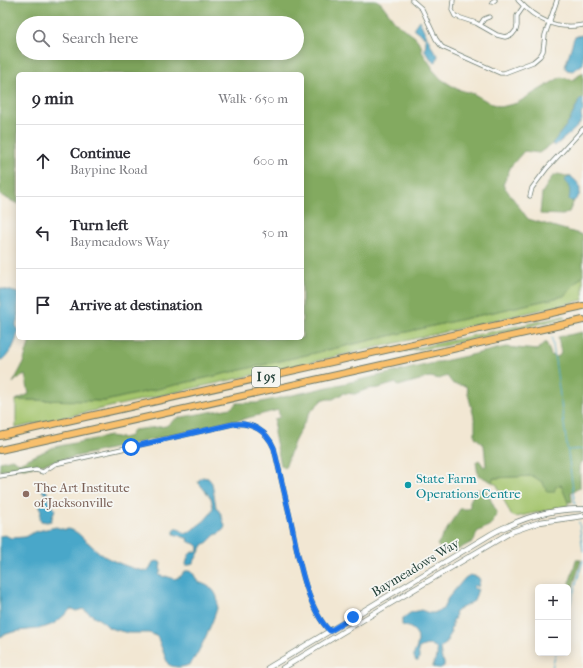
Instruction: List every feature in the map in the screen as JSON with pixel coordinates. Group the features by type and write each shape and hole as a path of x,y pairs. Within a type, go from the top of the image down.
{"highway":[{"name":"I 95","path":"0,436 583,306"},
{"name":"I 95","path":"0,450 583,321"}],"street":[{"path":"412,0 422,9 436,39 442,47 500,73 538,59 543,51 546,35 557,0"},
{"path":"453,0 452,10 455,16 480,25 501,37 509,37 514,33 517,26 517,16 524,6"},
{"path":"518,0 540,18 550,23 560,26 583,24"},
{"path":"480,25 484,19 489,16"},
{"path":"530,196 532,188 547,168 583,129"},
{"path":"0,476 36,470 43,472 55,464 233,424 244,424 255,427 267,436 274,448 305,582 318,615 324,626 330,631"},
{"name":"Baymeadows Way","path":"268,668 476,543 507,526 542,514 583,509"},
{"name":"Baymeadows Way","path":"283,668 511,532 540,522 583,516"}],"green space":[{"path":"0,0 376,0 381,3 396,23 415,37 421,45 422,52 432,69 441,79 457,89 474,94 501,107 517,103 561,77 573,80 583,72 583,98 579,101 569,122 552,144 539,153 524,151 511,166 503,185 528,219 583,235 583,275 564,296 105,401 16,400 29,394 25,375 13,383 22,366 30,340 304,340 304,72 16,72 16,203 0,195"},
{"path":"558,174 571,177 567,178 571,191 570,199 571,201 574,201 569,212 563,215 540,214 542,193 552,177"},
{"path":"583,275 583,300 16,428 16,400 105,401 564,296"},
{"path":"564,316 565,318 443,346 393,353"},
{"path":"583,332 583,462 580,463 580,488 571,492 572,502 568,502 561,485 556,486 554,492 547,492 543,483 533,476 494,478 492,482 478,475 476,462 479,460 484,467 486,466 484,445 475,437 475,421 466,386 453,384 447,376 439,379 430,377 398,386 396,383 379,388 367,389 355,394 344,393 333,399 323,399 310,412 294,442 285,468 281,465 274,433 275,419 280,417 278,410 232,422 24,468 17,467 0,471 0,462 12,459 19,463 54,447 110,436 123,438 130,436 133,430 166,426 177,418 231,408 237,403 257,403 506,347 537,350 546,342 551,355 558,357 561,353 558,337"},
{"path":"533,476 550,485 561,485 568,502 568,506 516,517 511,515 497,485 492,482 494,478"},
{"path":"476,490 486,490 497,513 492,524 477,532 474,541 455,551 452,548 442,550 437,545 460,509 467,509 470,507 470,501"},
{"path":"576,560 581,560 571,593 571,584 569,584"}],"water":[{"path":"419,20 433,49 438,55 436,62 434,63 425,51 425,37 414,29"},
{"path":"583,35 583,64 573,71 567,70 565,67 574,38 576,36"},
{"path":"583,98 583,111 581,114 582,120 575,129 554,146 552,144 569,122 579,101"},
{"path":"571,177 577,182 580,190 579,196 574,201 569,199 570,189 565,180"},
{"path":"0,288 16,292 16,340 12,349 5,358 0,360"},
{"path":"202,477 208,478 212,483 216,507 221,514 225,526 220,533 215,535 203,545 192,564 186,565 189,554 198,551 199,547 188,541 189,539 174,534 174,532 175,528 178,528 184,533 188,533 204,521 211,513 213,507 211,498 198,482"},
{"path":"45,488 49,502 55,509 51,521 47,522 41,521 40,518 40,501 45,496 42,491"},
{"path":"56,527 75,531 104,556 119,563 146,571 149,570 153,562 157,561 161,564 159,575 175,579 180,577 185,571 190,571 198,582 214,591 217,596 218,603 213,621 197,654 190,664 182,667 176,667 168,664 157,636 149,633 128,633 109,628 103,622 83,609 76,611 71,609 51,625 38,629 12,632 0,637 0,536 5,535 11,538 25,537 36,532"},
{"path":"470,575 478,577 480,580 478,587 475,585 473,587 478,589 474,601 455,612 455,619 452,621 454,623 451,625 453,627 450,629 450,636 447,637 449,640 446,641 447,643 440,648 444,666 440,668 433,667 437,652 434,646 431,645 418,649 419,657 418,661 416,661 414,655 418,641 417,634 409,627 402,625 402,619 410,613 421,610 434,613 443,609 448,598 465,578"}],"waterway":[{"path":"552,338 575,504"},
{"path":"568,450 583,449"},
{"path":"579,522 583,551"},
{"path":"571,602 583,560"},
{"path":"552,668 555,656"}],"place":[{"name":"State Farm Operations Centre","path":"408,485"},
{"name":"The Art Institute of Jacksonville","path":"26,494"}],"route":[{"path":"131,447 233,424 250,425 260,430 267,436 274,448 305,582 318,615 324,626 330,631 353,617"}]}
